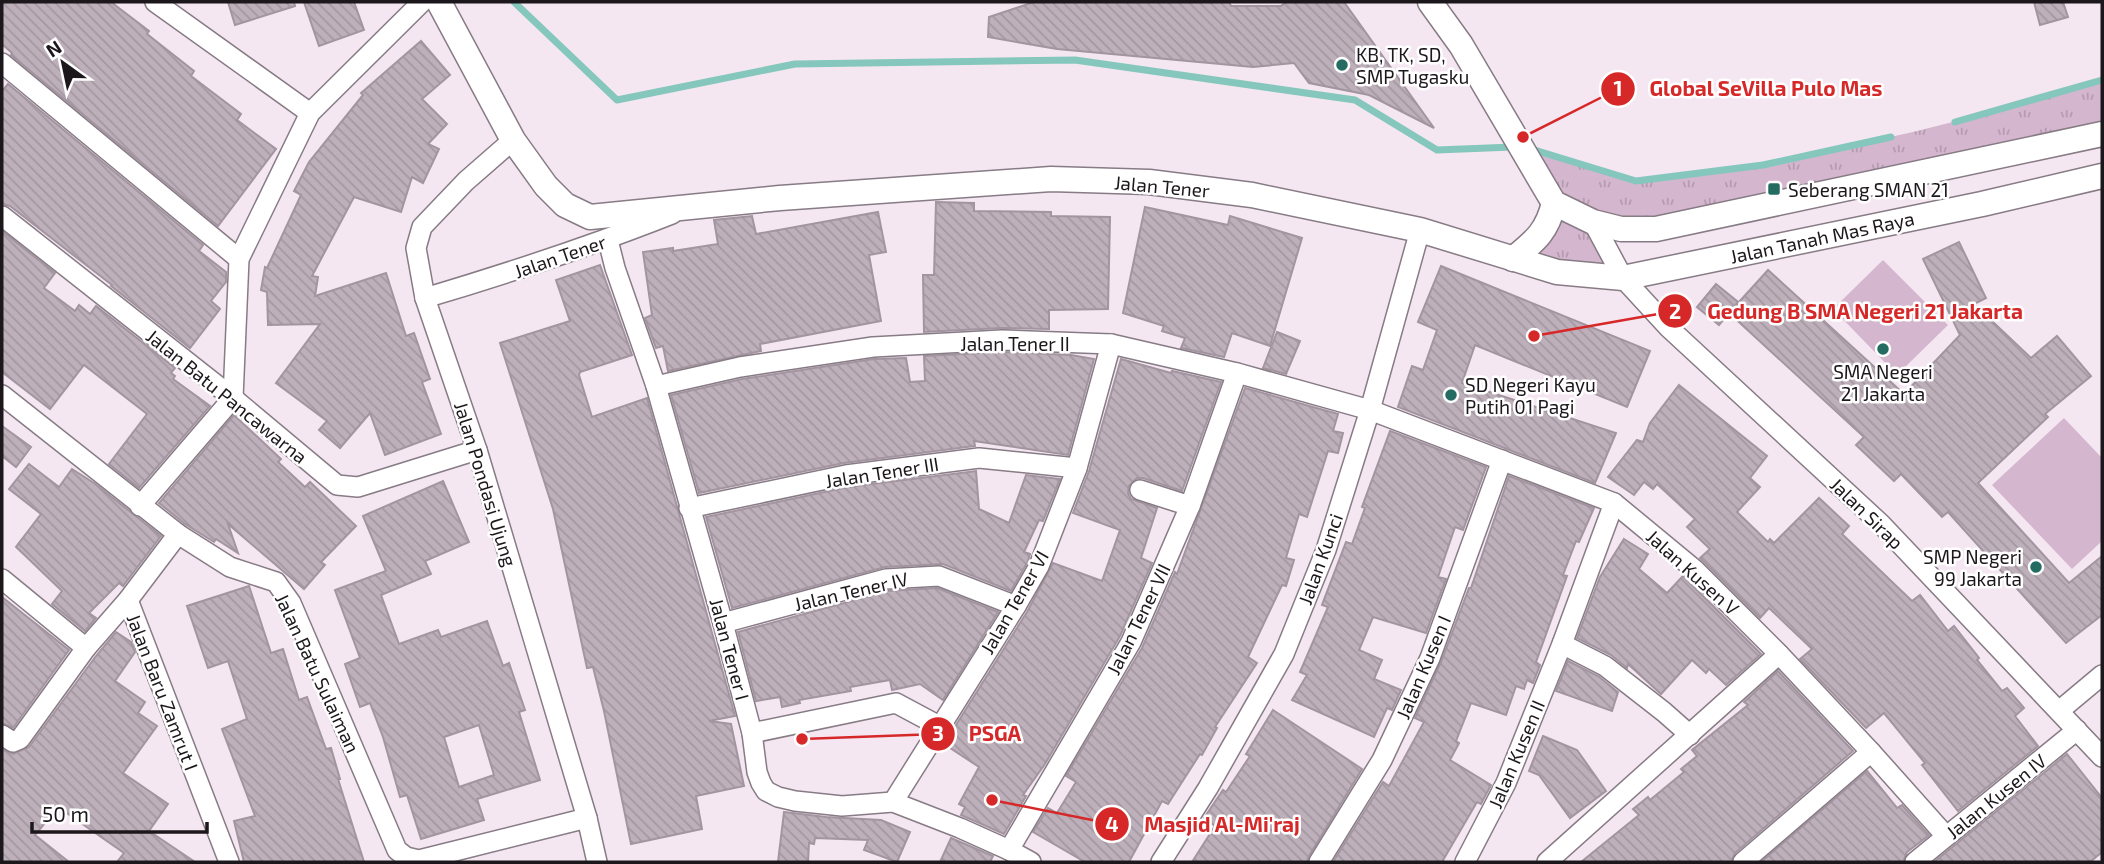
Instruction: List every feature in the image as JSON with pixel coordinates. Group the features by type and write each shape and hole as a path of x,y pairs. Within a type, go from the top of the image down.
{"street":[{"path":"155,2 310,113"},
{"path":"140,506 233,398 239,259 310,113 425,2 513,140 546,186 565,205 611,228"},
{"path":"1430,2 1461,45 1552,200 1593,222 1622,229 1656,229 2102,134"},
{"path":"2,62 239,259"},
{"name":"Jalan Pondasi Ujung","path":"513,140 466,181 422,227 416,248 425,299 477,450 587,818 597,862"},
{"name":"Jalan Tanah Mas Raya","path":"1623,278 1982,204 2102,176"},
{"name":"Jalan Tener","path":"425,299 522,269 611,228 692,206 1051,179 1149,182 1252,195 1420,230 1557,272 1623,278"},
{"path":"1513,259 1539,237 1550,221 1552,200"},
{"name":"Jalan Batu Pancawarna","path":"2,216 233,398 337,485 345,488 358,487 477,450"},
{"name":"Jalan Sirap","path":"1593,222 1623,278 1668,328 1881,524 2102,757"},
{"name":"Jalan Tener I","path":"611,228 615,268 656,386 752,733 757,772 766,791 778,797 842,806 893,802 929,814 1031,862"},
{"name":"Jalan Kunci","path":"1161,862 1208,788 1283,654 1326,550 1370,410 1420,230"},
{"name":"Jalan Tener II","path":"656,386 740,367 873,347 1002,340 1111,344 1237,373 1370,410"},
{"name":"Jalan Tener VI","path":"893,802 1039,566 1077,468 1111,344"},
{"name":"Jalan Tener VII","path":"1009,850 1131,642 1190,506 1237,373"},
{"name":"Jalan Batu Sulaiman","path":"2,395 178,534 230,567 275,582 291,603 397,850 405,857 419,860 587,818"},
{"name":"Jalan Kusen V","path":"1370,410 1614,503 1694,569 1779,654 1946,836"},
{"name":"Jalan Tener III","path":"689,508 846,475 979,458 1077,468"},
{"name":"Jalan Kusen I","path":"1319,862 1382,760 1430,658 1502,460"},
{"path":"1140,490 1190,506"},
{"name":"Jalan Kusen II","path":"1465,862 1506,783 1562,644 1614,503"},
{"path":"2,735 13,742 20,739 86,648 128,600 178,534"},
{"name":"Jalan Tener IV","path":"723,623 886,579 913,576 939,576 1016,606"},
{"path":"2,579 86,648"},
{"name":"Jalan Baru Zamrut I","path":"128,600 226,861"},
{"path":"1562,644 1605,666 1690,735"},
{"path":"1547,862 1779,654"},
{"path":"2059,711 2102,675"},
{"path":"752,733 896,703 939,726"},
{"name":"Jalan Kusen IV","path":"1915,862 2077,730"},
{"path":"1742,862 1871,752"}],"green space":[{"path":"2102,78 2102,130 1656,229 1594,222 1623,278 1513,259 1550,221 1522,146 1636,181 1763,165 1913,132 2036,101"},
{"path":"1883,260 1948,325 1897,375 1833,309"},
{"path":"2064,418 2102,458 2102,541 2072,569 1992,485"}],"building":[{"path":"2,2 111,2 194,71 191,76 241,114 237,120 276,149 218,226 11,55 2,44"},
{"path":"228,2 294,2 295,6 235,25"},
{"path":"304,2 354,2 364,30 319,46"},
{"name":"KB, TK, SD, SMP Tugasku","path":"1034,2 1229,2 1231,6 1281,6 1286,2 1344,2 1434,128 1369,95 1309,83 1294,63 1253,67 1057,49 988,37 989,17"},
{"path":"2034,2 2063,2 2068,17 2040,25"},
{"path":"421,41 450,75 422,99 447,124 428,144 439,149 423,183 412,177 401,212 354,197 312,276 318,277 315,296 386,273 406,336 414,333 430,379 422,382 441,434 385,455 370,413 340,448 319,430 327,421 276,383 320,324 268,325 267,292 261,290 265,267 267,268 301,195 294,191 309,162 363,95 361,93"},
{"path":"8,84 203,245 199,251 226,272 226,282 211,301 220,309 190,348 10,206 2,204 2,91"},
{"path":"936,202 974,203 974,211 1051,212 1051,216 1110,217 1108,309 1049,310 1049,329 1001,328 924,332 923,275 934,275"},
{"path":"1145,207 1228,225 1230,216 1302,238 1270,346 1232,333 1224,357 1181,348 1185,338 1162,331 1164,326 1123,313"},
{"path":"878,212 886,252 869,255 881,321 760,344 761,351 668,371 663,346 656,348 645,318 652,315 643,252 673,248 673,251 718,244 714,220 752,216 756,234"},
{"path":"2,231 55,273 44,288 75,311 79,305 90,314 96,306 175,368 171,373 175,376 173,379 210,406 139,488 109,464 147,414 84,365 50,409 2,372"},
{"path":"1959,242 1986,298 1974,304 2031,358 2057,336 2091,376 2045,414 2048,417 1978,483 2069,583 2102,556 2102,615 2066,643 1948,512 1942,517 1901,474 1894,481 1856,445 1864,437 1729,313 1768,270 1904,394 1960,335 1923,259"},
{"path":"600,265 632,355 580,372 579,375 592,417 647,398 735,716 709,721 731,724 744,786 696,796 702,829 631,844 604,711 593,667 587,668 553,509 500,343 570,321 556,280"},
{"path":"1441,266 1650,351 1627,407 1475,345 1462,383 1616,433 1595,483 1398,407 1412,366 1423,370 1437,330 1418,322"},
{"path":"1716,284 1738,302 1719,325 1697,307"},
{"path":"1277,332 1300,341 1286,374 1263,368"},
{"path":"1002,352 1071,355 1094,359 1068,455 974,441 975,446 844,463 699,493 671,395 742,379 874,359 906,358 910,382 925,381 924,356"},
{"path":"1121,359 1171,373 1172,371 1221,382 1182,491 1143,478 1137,478 1129,486 1131,499 1157,508 1141,558 1152,563 1120,636 1045,764 1023,795 1026,796 1004,834 961,815 965,807 959,804 979,767 944,744 1027,612 1053,563 1102,581 1120,530 1073,513 1089,471"},
{"path":"1679,385 1767,456 1750,478 1760,487 1737,512 1768,542 1770,539 1774,543 1819,498 1849,526 1842,534 1912,601 1920,595 1948,631 1954,626 2002,691 2007,688 2024,708 2015,716 2038,746 1958,811 1922,765 1925,763 1884,713 1866,728 1800,659 1812,649 1769,608 1760,618 1700,558 1710,549 1687,527 1695,519 1657,484 1653,489 1644,482 1634,495 1608,477 1637,440 1643,442 1650,423"},
{"path":"1245,388 1338,414 1333,431 1343,433 1338,453 1328,451 1307,517 1299,514 1286,558 1294,560 1286,586 1282,585 1248,657 1257,663 1215,727 1217,728 1202,755 1200,754 1168,804 1162,801 1129,862 1085,862 1033,832 1048,808 1057,813 1076,782 1066,776 1142,648 1175,572 1177,574"},
{"path":"234,415 281,459 278,462 305,487 310,482 356,526 321,562 325,565 304,589 228,524 238,553 185,524 159,503"},
{"path":"2,426 31,447 16,467 2,456"},
{"path":"1390,431 1486,467 1463,530 1455,527 1438,577 1446,579 1426,633 1373,617 1359,650 1382,660 1374,679 1401,690 1392,710 1387,708 1374,737 1292,700 1307,675 1300,672 1328,607 1322,605 1346,542 1352,544 1365,508 1362,507"},
{"path":"29,464 59,487 72,469 161,536 123,586 119,583 89,613 96,618 85,631 52,604 62,591 16,547 41,514 9,489"},
{"path":"976,471 979,509 1009,523 1026,475 1060,479 1043,521 1039,520 1024,552 1030,554 1028,561 1011,591 943,564 885,567 732,608 706,517 848,487"},
{"path":"1509,476 1594,508 1579,542 1576,541 1563,575 1567,576 1536,662 1540,665 1533,683 1527,680 1524,689 1516,686 1506,715 1471,703 1456,741 1459,743 1450,760 1491,785 1481,804 1477,802 1442,862 1333,862 1383,782 1389,786 1424,722 1415,718 1471,588"},
{"path":"443,481 469,542 425,561 431,574 381,595 399,644 438,630 441,637 487,621 503,666 509,663 525,710 519,712 540,780 477,799 484,820 421,839 407,795 400,797 370,703 360,707 345,664 360,658 335,590 386,571 363,516","holes":["479,725 494,775 459,787 444,737"]},
{"path":"1624,539 1648,554 1639,569 1667,593 1683,576 1761,654 1726,685 1709,669 1706,673 1692,660 1661,694 1628,664 1627,668 1611,655 1577,638 1600,577"},
{"path":"249,586 271,653 283,649 299,700 307,697 326,749 331,748 364,862 244,862 234,821 255,816 222,729 247,719 228,661 208,668 187,606"},
{"path":"937,588 998,612 943,700 920,684 892,690 890,680 850,687 851,691 799,700 800,703 782,707 780,697 756,701 738,632 888,591"},
{"path":"2,597 69,650 13,728 2,723"},
{"path":"116,632 131,642 135,652 115,681 145,702 138,713 157,726 123,773 168,804 149,831 195,862 117,862 124,853 58,807 35,835 69,862 2,862 2,749 13,754 29,747"},
{"path":"1568,661 1598,676 1618,692 1612,711 1556,691"},
{"path":"1778,671 1853,751 1735,853 1731,862 1581,862 1639,815 1633,809 1648,797 1650,800 1684,772 1681,769 1697,756 1692,750 1748,705 1744,702"},
{"path":"1273,710 1362,769 1307,862 1192,862 1215,826 1204,818 1223,790 1226,792 1250,756 1246,754"},
{"path":"1543,736 1577,750 1606,791 1570,818 1539,775 1529,771"},
{"path":"2067,754 2102,798 2102,852 2090,862 1934,862"},
{"path":"1867,771 1897,808 1902,805 1929,835 1907,852 1903,862 1761,862"},
{"path":"784,812 881,820 910,832 897,862 864,850 868,840 815,838 814,844 809,843 808,862 778,862"},
{"path":"951,838 993,856 990,862 940,862"}],"waterway":[{"path":"514,2 617,100 795,64 1075,60 1355,100 1437,150 1513,147"},
{"path":"1955,122 2102,80"},
{"path":"1528,148 1636,181 1763,165 1891,137"}],"place":[{"name":"KB, TK, SD, SMP Tugasku","path":"1342,65"},
{"name":"Global SeVilla Pulo Mas","path":"1523,137"},
{"name":"Seberang SMAN 21","path":"1774,189"},
{"name":"Gedung B SMA Negeri 21 Jakarta","path":"1534,336"},
{"name":"SMA Negeri 21 Jakarta","path":"1883,349"},
{"name":"SD Negeri Kayu Putih 01 Pagi","path":"1451,395"},
{"name":"SMP Negeri 99 Jakarta","path":"2036,567"},
{"name":"PSGA","path":"802,739"},
{"name":"Masjid Al-Mi'raj","path":"992,800"}]}
